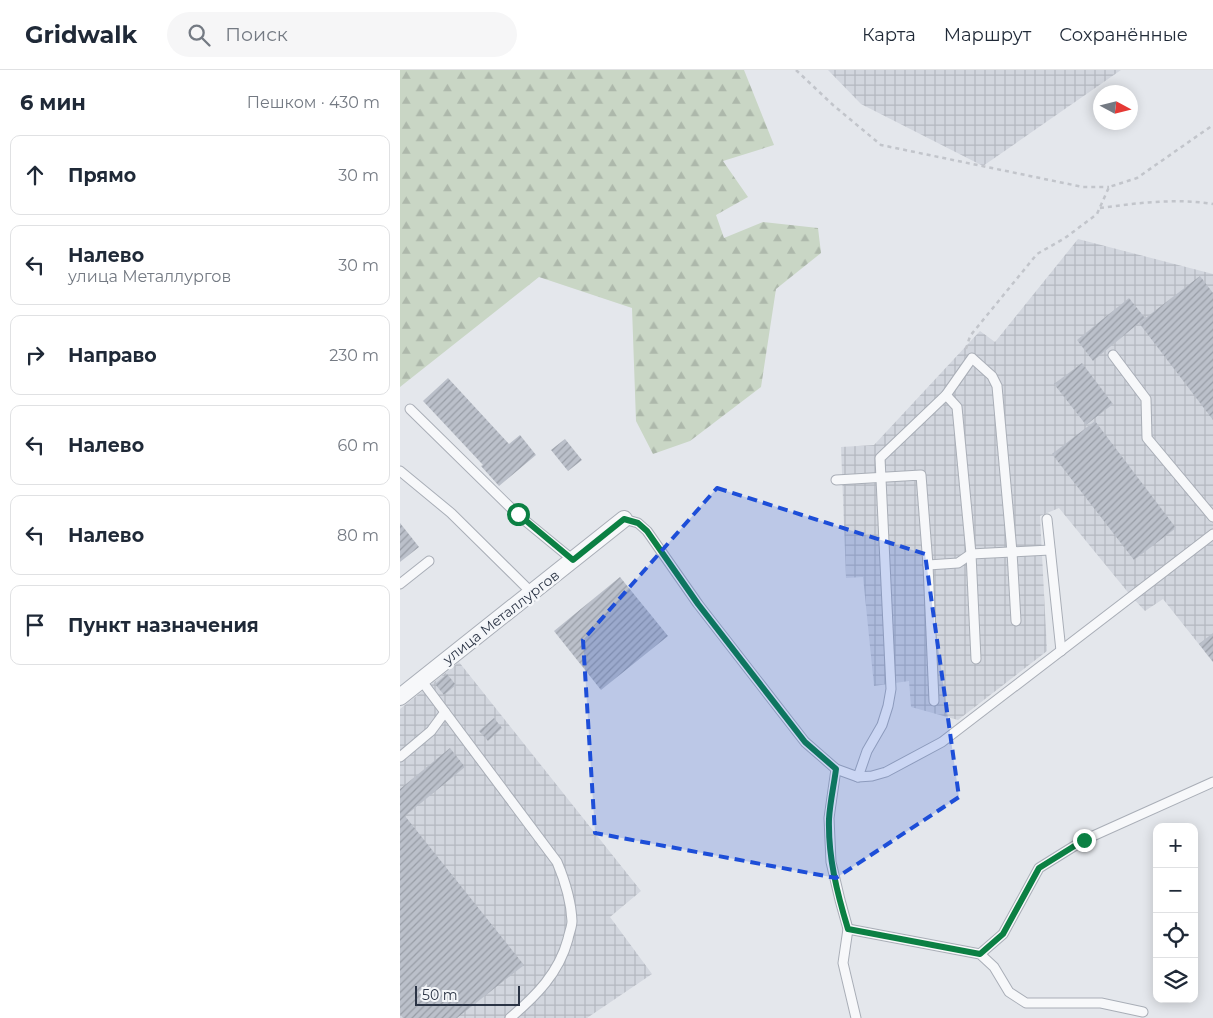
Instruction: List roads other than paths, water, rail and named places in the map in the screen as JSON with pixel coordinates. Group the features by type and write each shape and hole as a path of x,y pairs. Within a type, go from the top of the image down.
{"street":[{"name":"улица Металлургов","path":"400,697 624,519"}],"lane":[{"path":"1113,355 1146,399 1147,438 1213,517"},
{"path":"858,777 867,751 882,725 891,689 880,458 946,395 972,358 992,376 997,386 1012,552 1016,621"},
{"path":"946,395 957,407 971,554 976,659"},
{"path":"410,409 518,514 573,560"},
{"path":"400,471 451,513 532,593"},
{"path":"836,480 921,476 928,565 934,701"},
{"path":"624,519 638,523 647,531 698,604 805,742 836,769 858,777 886,772 942,742 1213,534"},
{"path":"1047,519 1061,651"},
{"path":"928,565 958,563 971,554 1050,550"},
{"path":"400,584 429,561"},
{"path":"421,680 557,862 568,891 572,923 565,951 550,979 532,1000 510,1018"},
{"path":"400,757 431,731 446,712"},
{"path":"836,769 829,818 831,862 848,929 843,963 856,1018"},
{"path":"980,954 1003,934 1039,868 1084,840 1213,782"},
{"path":"848,929 980,954 994,968 1009,992 1026,1003 1102,1003 1143,1012"}]}
